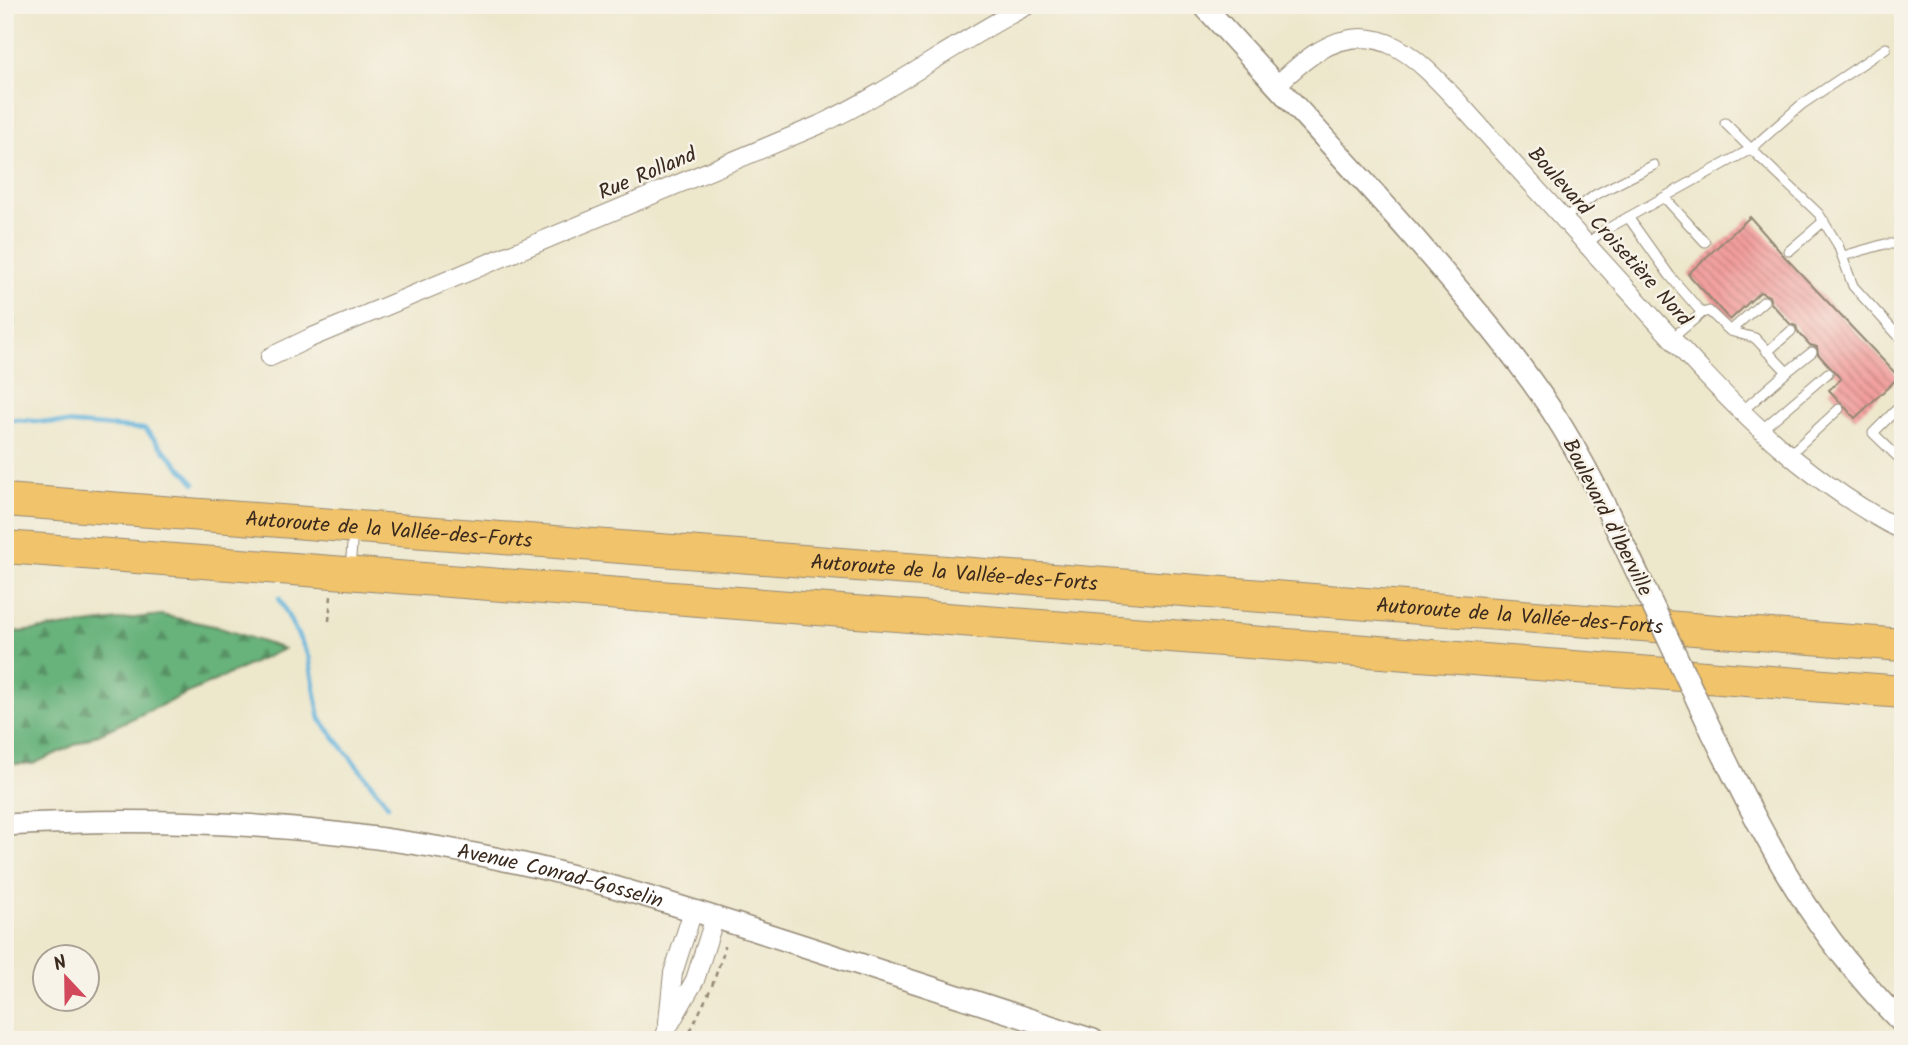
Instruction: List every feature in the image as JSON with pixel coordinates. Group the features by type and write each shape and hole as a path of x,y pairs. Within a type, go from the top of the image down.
{"highway":[{"name":"Autoroute de la Vallée-des-Forts","path":"5,499 1903,645"},
{"path":"5,547 1903,692"}],"street":[{"name":"Rue Rolland","path":"270,357 827,121 874,98 989,26 1028,5"},
{"name":"Boulevard d'Iberville","path":"1203,5 1474,307 1533,383 1566,432 1587,470 1754,817 1800,898 1851,968 1903,1024"},
{"name":"Boulevard Croisetière Nord","path":"1276,85 1311,57 1334,44 1362,38 1384,41 1396,46 1427,69 1760,431 1788,456 1847,499 1903,531"},
{"name":"Avenue Conrad-Gosselin","path":"5,825 183,821 259,826 371,837 521,863 715,917 1093,1040"},
{"path":"665,1034 673,973 693,911"},
{"path":"665,1034 695,980 715,917"}],"lane":[{"path":"1586,244 1605,230 1751,149 1801,105 1886,48"},
{"path":"1725,122 1819,214 1843,256 1853,286 1903,341"},
{"path":"1563,219 1595,195 1654,164"},
{"path":"1665,198 1705,242"},
{"path":"1628,217 1670,276 1702,313"},
{"path":"1789,251 1824,222"},
{"path":"1843,256 1875,246 1903,244"},
{"path":"1730,331 1764,301"},
{"path":"1672,338 1702,313 1712,312 1730,331 1755,338 1787,372"},
{"path":"1767,352 1791,331"},
{"path":"1741,412 1812,352"},
{"path":"1760,431 1828,373"},
{"path":"1788,456 1839,409"},
{"path":"1901,409 1873,433 1903,462"},
{"path":"350,574 353,526"}],"path":[{"path":"686,1040 690,1031"}],"green space":[{"path":"161,615 214,626 284,649 33,764 5,764 5,627 19,632"}],"building":[{"path":"1750,217 1899,377 1855,418 1829,390 1841,379 1818,354 1817,347 1810,345 1796,326 1790,324 1771,303 1769,296 1760,292 1730,320 1688,274"}],"waterway":[{"path":"5,315 13,322 5,325"},
{"path":"5,419 145,429 195,483"},
{"path":"279,598 309,657 320,719 388,805"}]}
